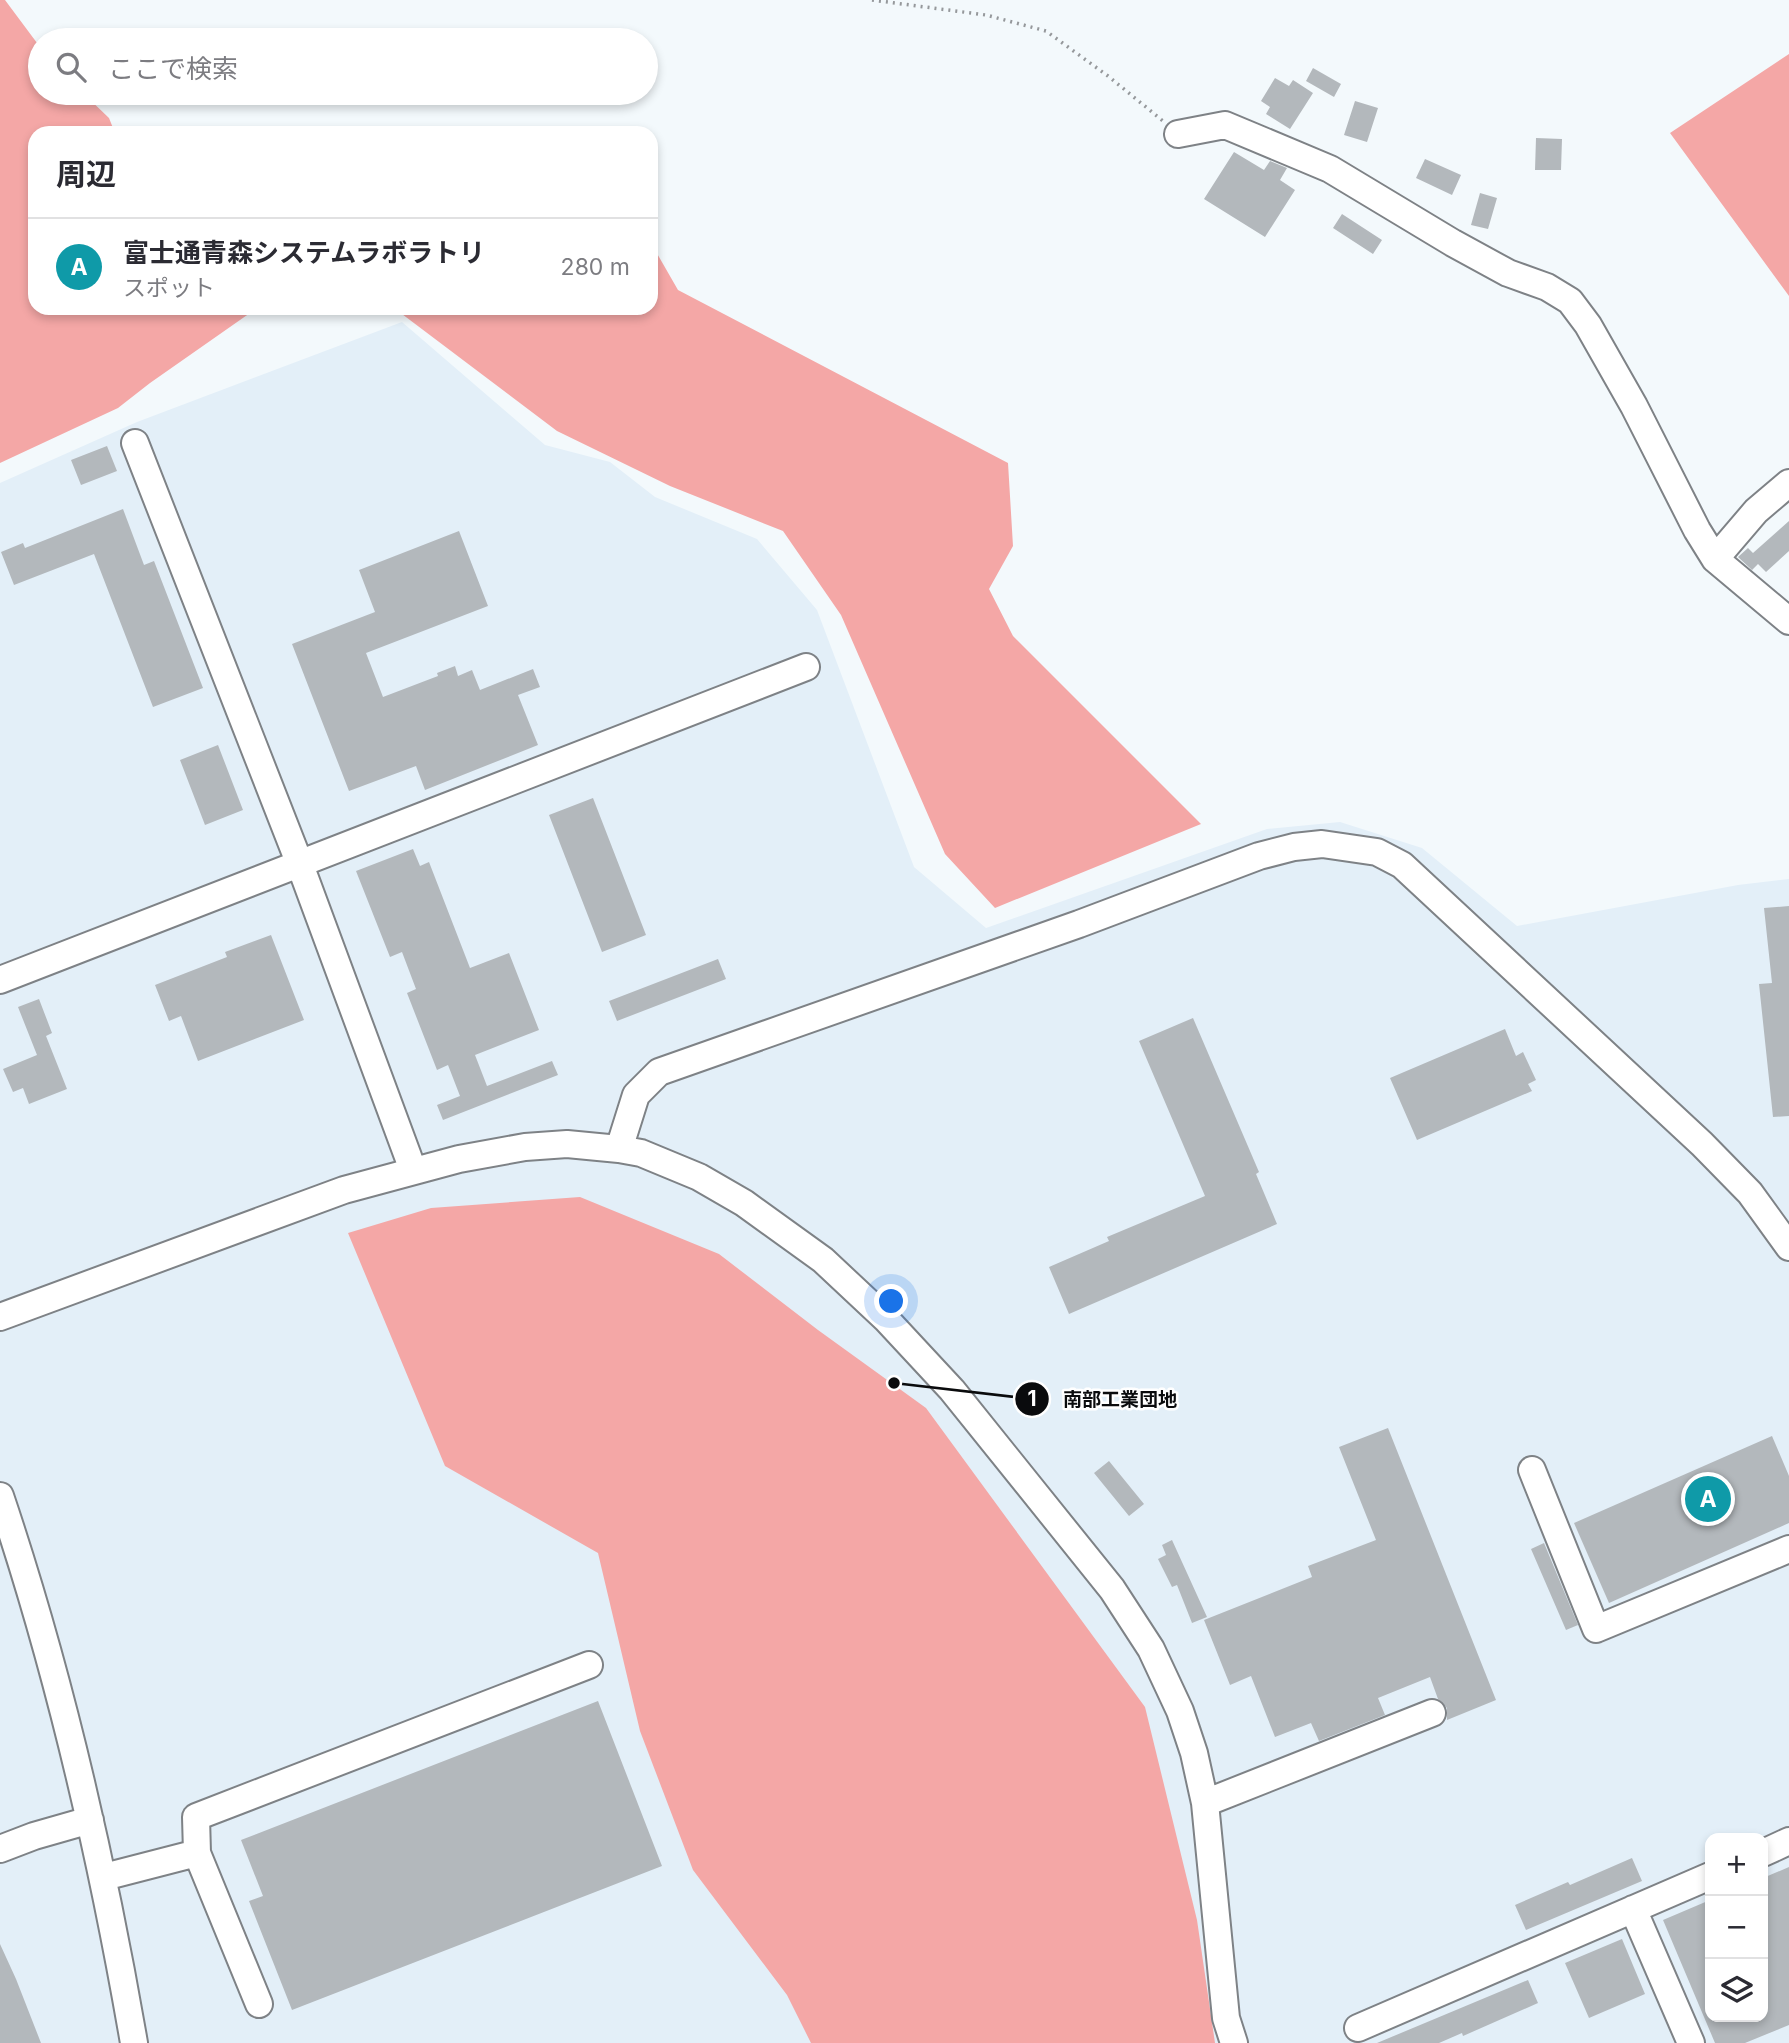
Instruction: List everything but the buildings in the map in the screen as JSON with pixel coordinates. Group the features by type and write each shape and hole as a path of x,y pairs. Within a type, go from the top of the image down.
{"street":[{"path":"1178,134 1224,125 1330,169 1453,243 1508,273 1548,287 1570,301 1588,325 1634,406 1697,530 1715,559 1789,621"},
{"path":"135,443 299,862 413,1170"},
{"path":"1715,559 1756,511 1789,483"},
{"path":"0,980 806,667"},
{"path":"619,1149 636,1095 659,1072 1079,924 1259,856 1294,847 1322,844 1377,852 1402,864 1702,1144 1750,1193 1789,1247"},
{"path":"0,1317 344,1190 459,1158 525,1147 567,1144 619,1149 663,1161 699,1177 744,1203 823,1260 886,1319 952,1390 1112,1589 1151,1649 1184,1722 1205,1804 1226,2018 1234,2043"},
{"path":"1532,1469 1596,1629 1789,1549"},
{"path":"0,1496 52,1670 104,1877 134,2043"},
{"path":"259,2004 197,1853 195,1818 589,1665"},
{"path":"1205,1804 1432,1713"},
{"path":"0,1849 90,1820"},
{"path":"1768,1851 1789,1841"},
{"path":"104,1877 197,1853"},
{"path":"1358,2028 1705,1877"},
{"path":"1633,1909 1690,2043"}],"path":[{"path":"872,0 986,15 1046,31 1108,76 1178,134"}],"shaded area":[{"path":"0,0 5,0 28,31 28,105 95,105 109,118 112,126 28,126 28,315 247,315 118,408 0,463"},
{"path":"1789,54 1789,296 1670,133"},
{"path":"658,255 678,290 1008,463 1013,546 989,589 1013,636 1201,824 995,908 945,854 841,615 783,531 670,486 557,431 403,315 658,315"},
{"path":"402,322 545,445 610,462 655,497 757,539 817,610 914,867 986,928 1267,829 1340,822 1422,848 1517,926 1738,885 1789,879 1789,2043 0,2043 0,483 137,422"},
{"path":"580,1197 719,1254 926,1408 1145,1707 1197,1920 1215,2043 811,2043 787,1995 693,1870 640,1731 598,1553 445,1466 348,1233 431,1208"}],"place":[{"name":"南部工業団地","path":"894,1383"},
{"name":"富士通青森システムラボラトリ","path":"1708,1499"}]}
